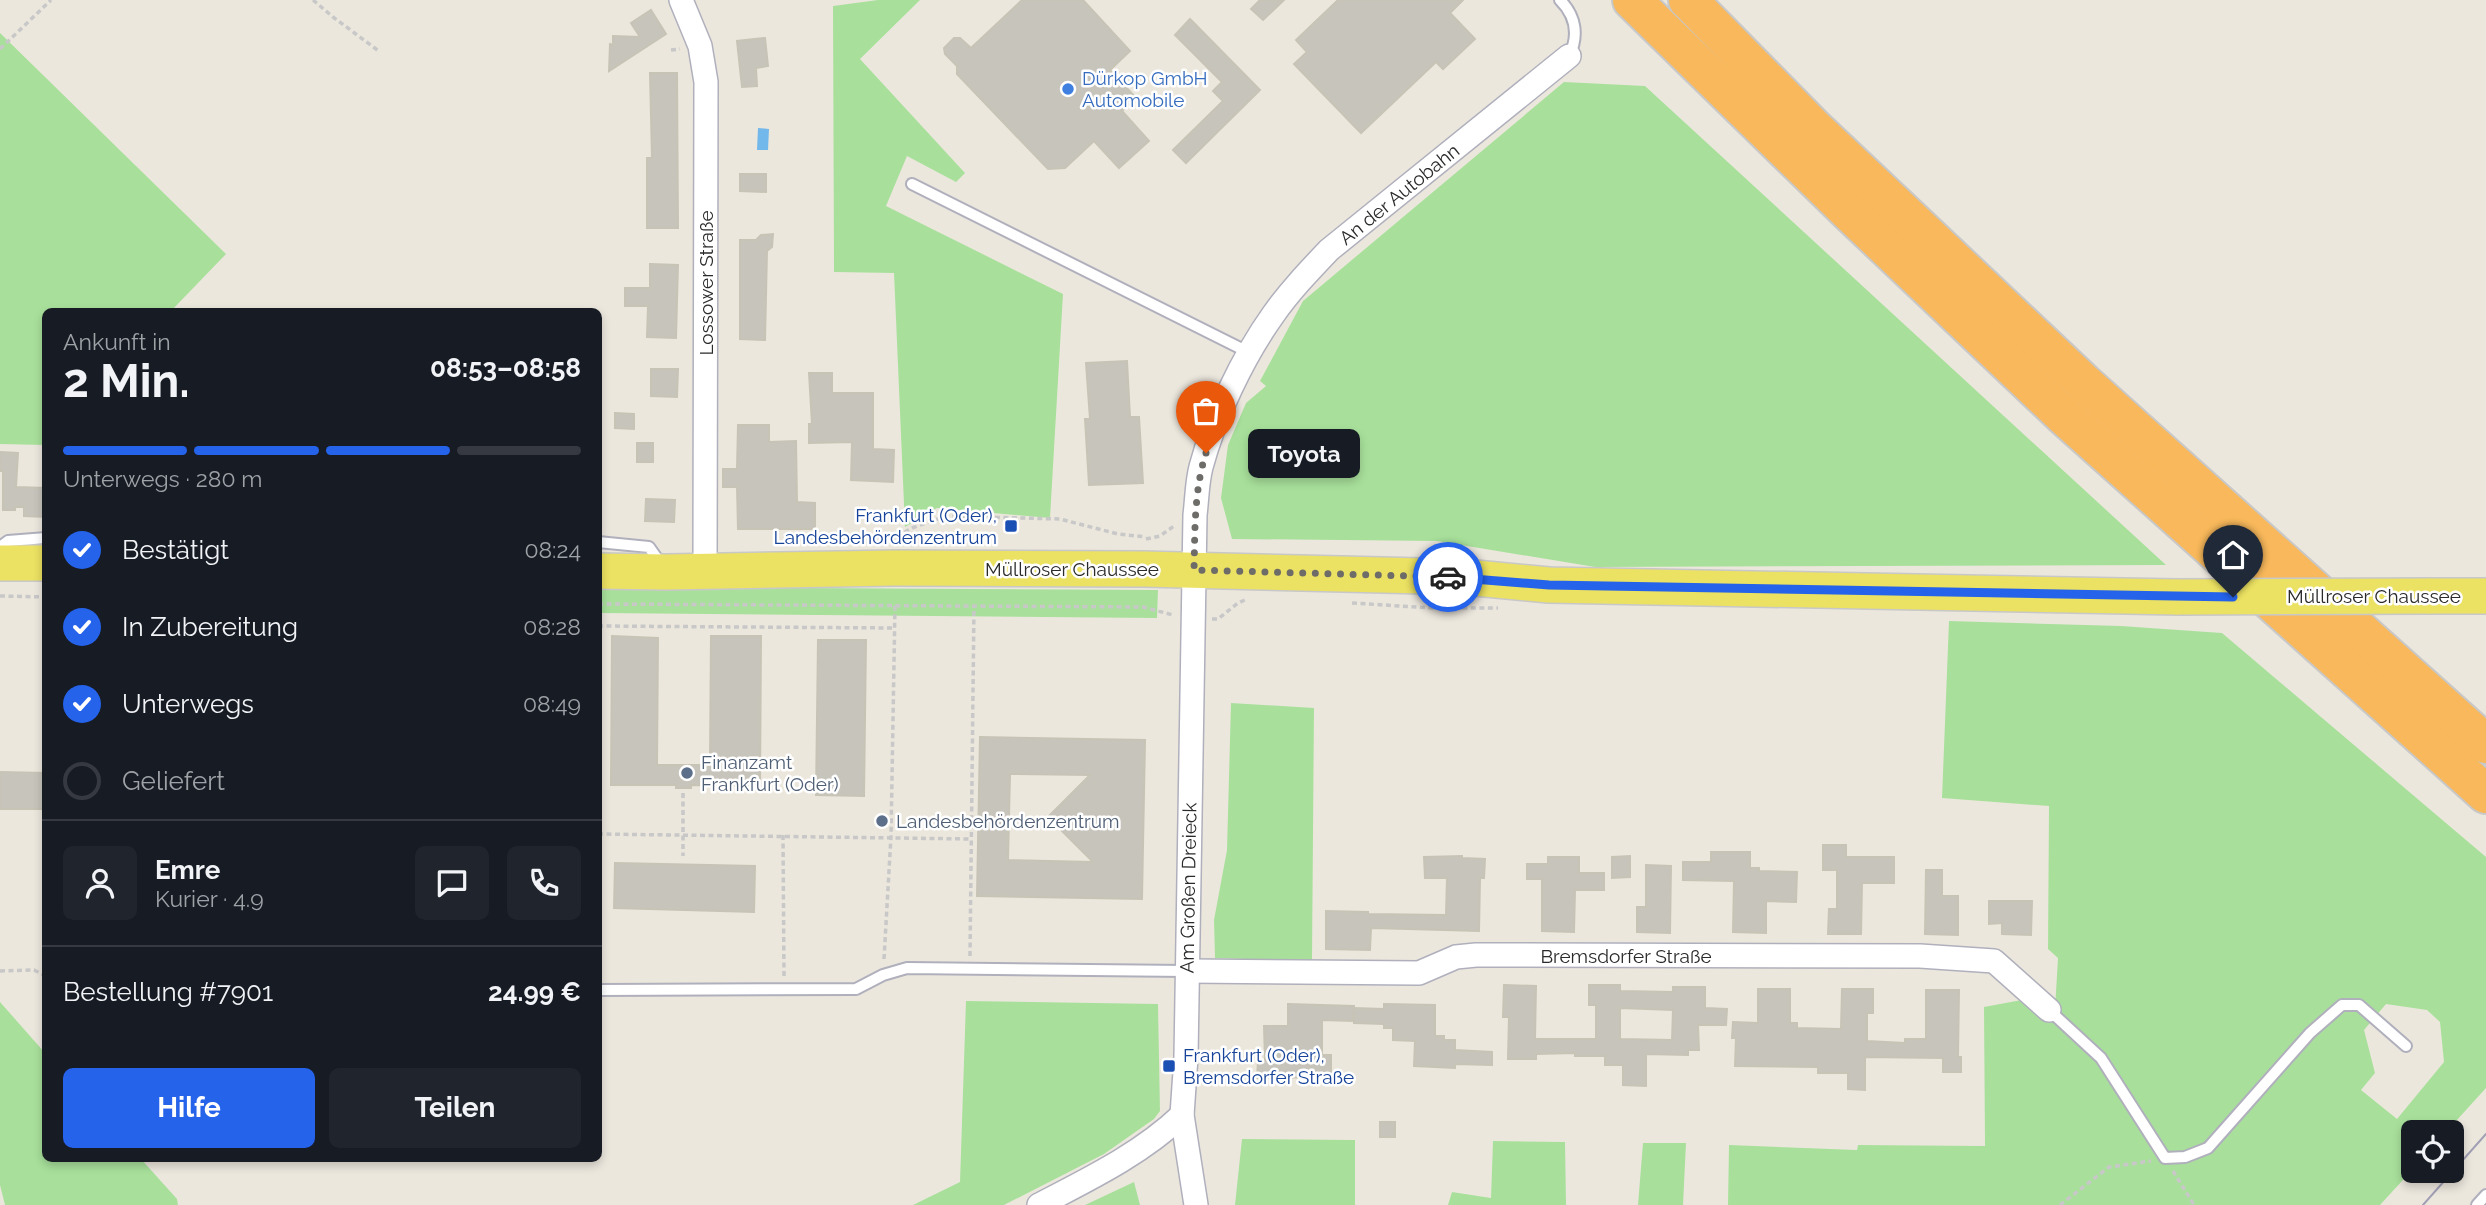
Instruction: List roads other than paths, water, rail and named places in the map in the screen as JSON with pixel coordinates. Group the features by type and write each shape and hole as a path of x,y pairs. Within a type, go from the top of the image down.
{"highway":[{"path":"1632,0 2063,415 2486,794"},
{"path":"1688,0 1814,128 2084,383 2486,744"}],"main road":[{"path":"0,563 42,563"},
{"name":"Müllroser Chaussee","path":"602,571 894,568 1194,570 1465,577 1549,585 2178,597 2486,596"}],"street":[{"name":"Lossower Straße","path":"681,0 700,46 706,82 705,571"},
{"name":"An der Autobahn","path":"1194,570 1195,515 1201,468 1211,437 1250,353 1272,316 1329,250 1569,56"},
{"name":"Am Großen Dreieck","path":"1194,570 1186,1057 1182,1115 1196,1205"},
{"name":"Bremsdorfer Straße","path":"1187,971 1419,973 1456,957 1476,955 1968,958 1993,961 2049,1010"},
{"path":"1040,1205 1103,1171 1144,1145 1182,1115"}],"lane":[{"path":"1560,0 1576,25 1575,44 1569,56"},
{"path":"912,184 1250,353"},
{"path":"0,547 8,541 42,538"},
{"path":"602,542 649,547 666,572"},
{"path":"602,990 856,989 883,975 907,968 1187,971"},
{"path":"2049,1010 2101,1058 2165,1158 2185,1157 2208,1148 2309,1033 2342,1005 2359,1005 2406,1046"},
{"path":"2477,1205 2486,1195"}],"water":[{"path":"758,128 769,129 768,150 757,150"}],"tram line":[{"path":"2423,1205 2486,1134"}],"place":[{"name":"Dürkop GmbH Automobile","path":"1068,89"},
{"name":"Toyota","path":"1206,453"},
{"name":"Frankfurt (Oder), Landesbehördenzentrum","path":"1011,526"},
{"name":"Finanzamt Frankfurt (Oder)","path":"687,773"},
{"name":"Landesbehördenzentrum","path":"882,821"},
{"name":"Frankfurt (Oder), Bremsdorfer Straße","path":"1169,1066"}]}
